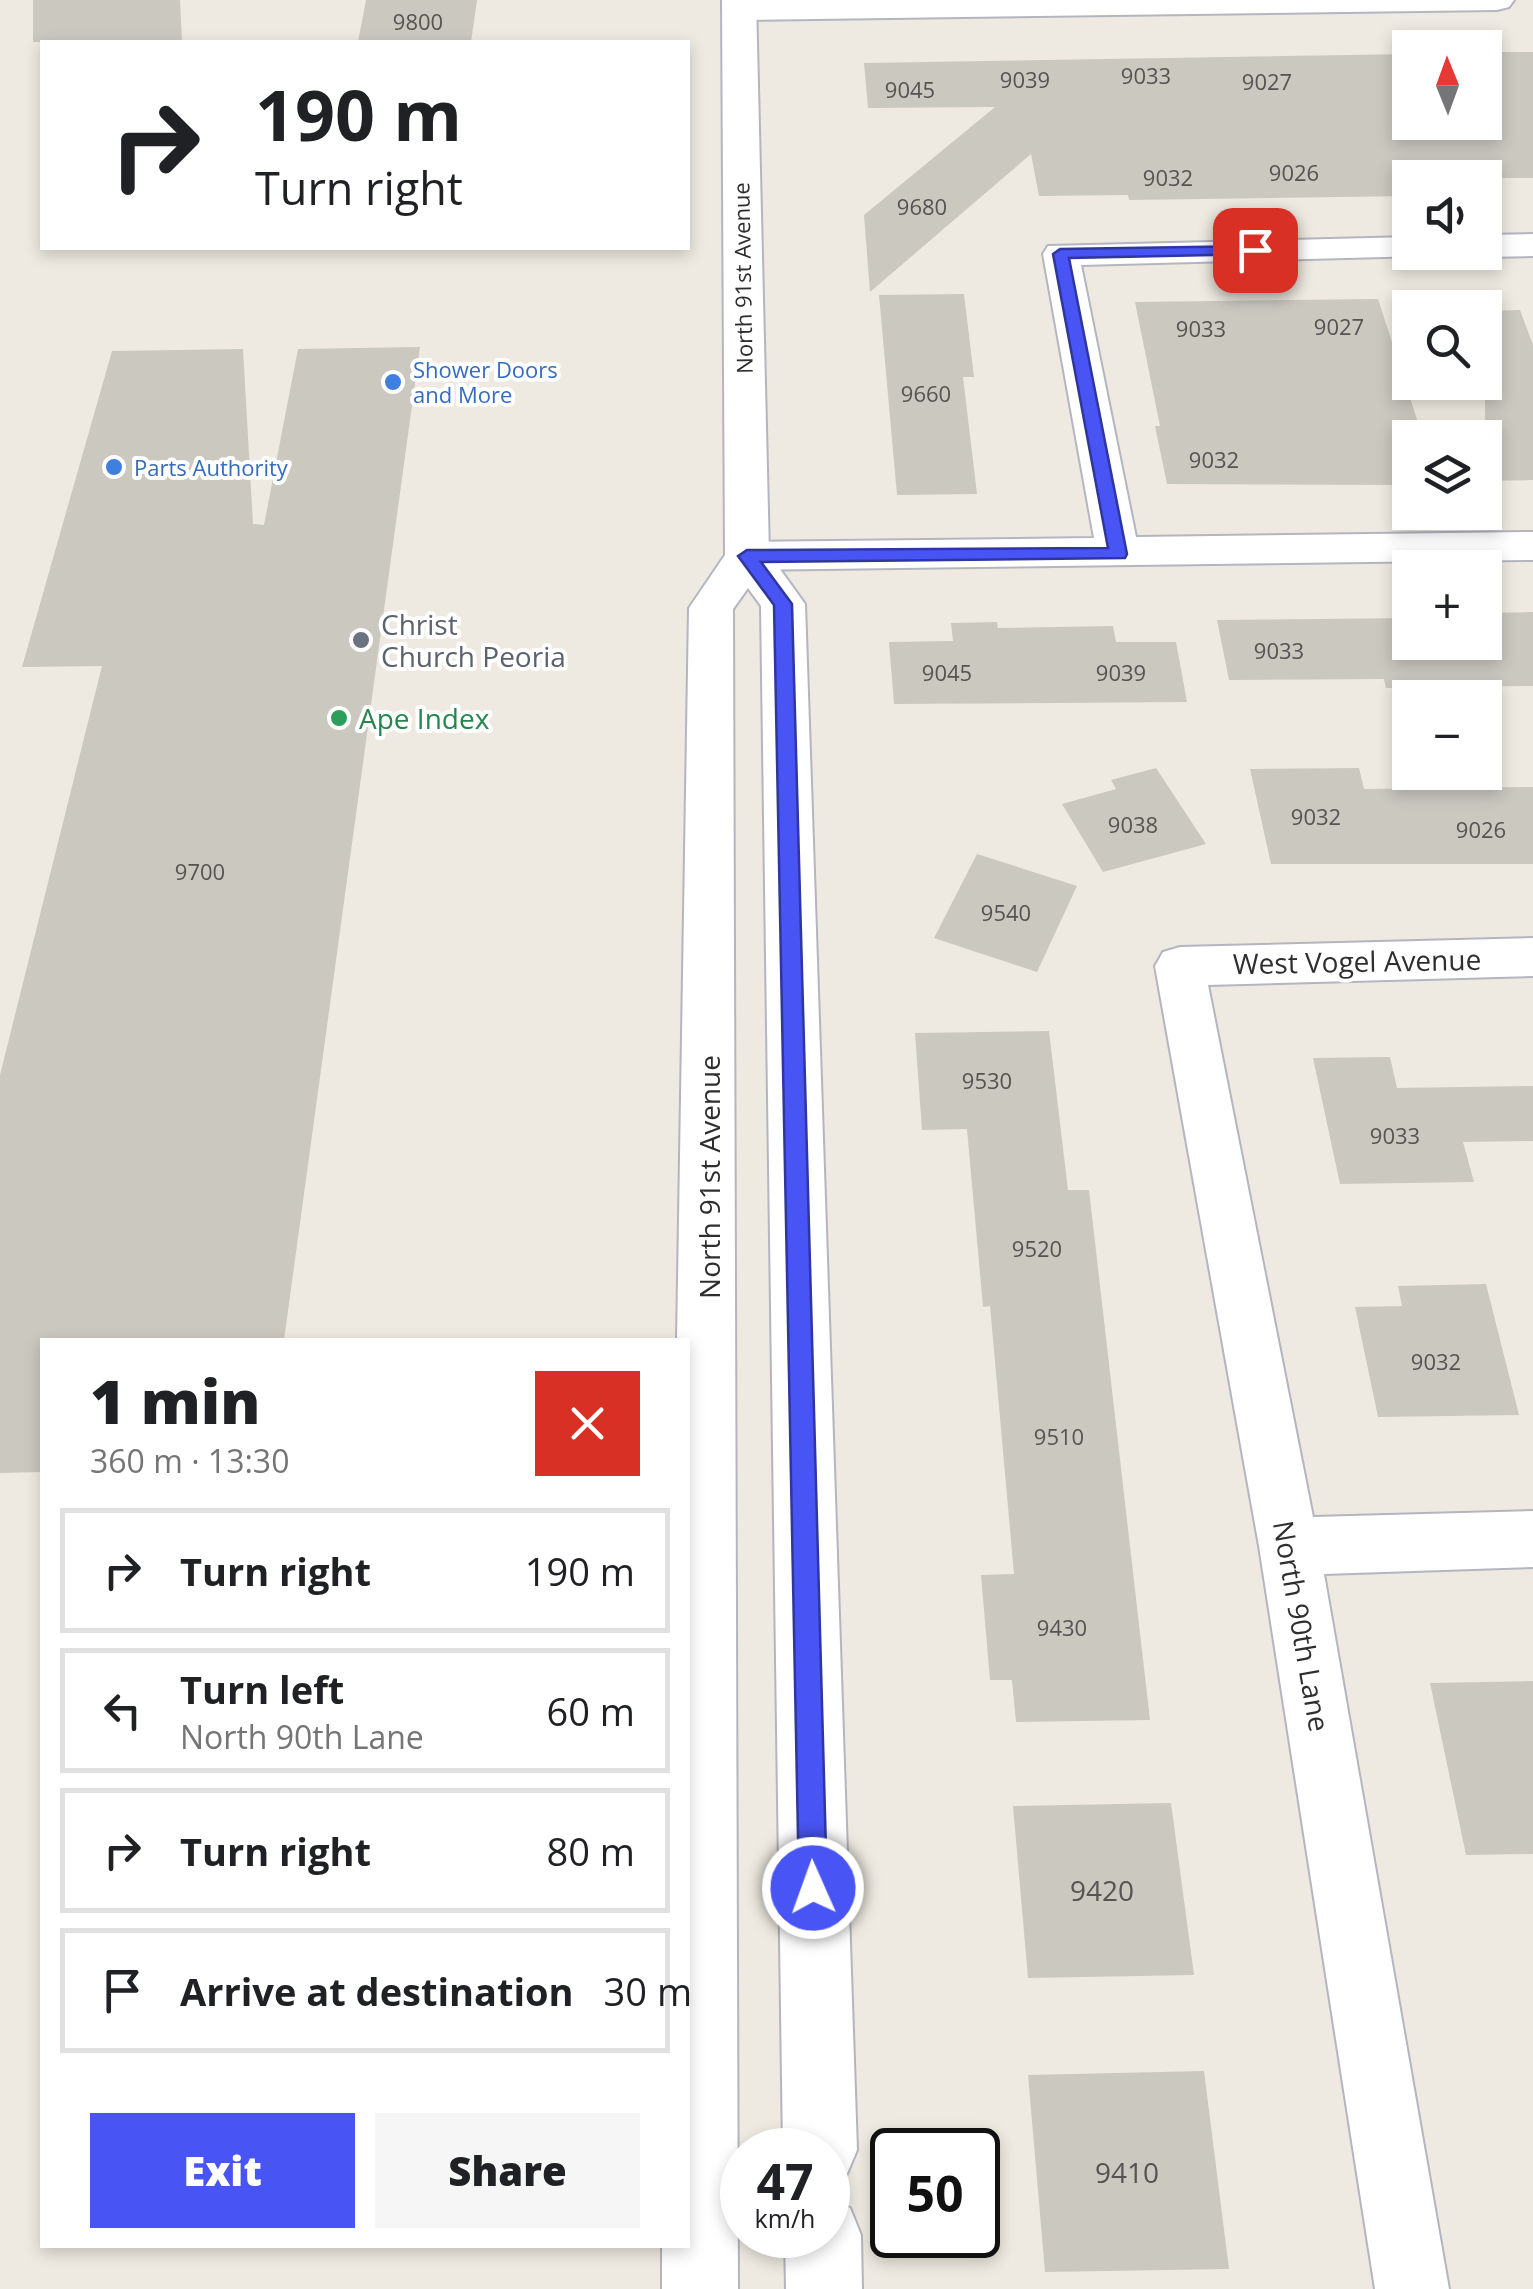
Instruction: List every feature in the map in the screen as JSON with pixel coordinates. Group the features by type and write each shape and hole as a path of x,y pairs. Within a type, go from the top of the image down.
{"main road":[{"path":"739,5 1496,0"},
{"name":"North 91st Avenue","path":"700,2289 711,608 747,556 739,5"},
{"path":"747,556 783,604 819,2128"},
{"path":"709,1256 796,1255"},
{"path":"823,2258 824,2289"}],"street":[{"path":"1502,246 1533,245"},
{"path":"1118,554 1060,254 1392,248"},
{"path":"747,556 1533,546"},
{"name":"West Vogel Avenue","path":"1180,966 1533,957"},
{"name":"North 90th Lane","path":"1180,966 1289,1546 1412,2289"},
{"path":"1289,1546 1533,1539"}],"building":[{"path":"33,0 180,0 182,40 33,42"},
{"path":"366,0 477,0 471,40 358,40"},
{"path":"1502,52 1533,52 1533,178 1502,178 1502,160 1392,160 1392,196 1129,200 1128,195 1039,196 1031,154 870,292 864,215 995,107 868,108 864,63 1392,54 1392,140 1502,140"},
{"path":"964,294 974,377 963,377 977,494 897,495 879,295"},
{"path":"1378,299 1392,342 1392,400 1411,400 1417,420 1392,420 1392,485 1167,484 1155,426 1160,426 1135,302"},
{"path":"1520,310 1533,345 1533,480 1502,481 1502,420 1485,420 1485,400 1502,400 1502,311"},
{"path":"420,347 284,1338 40,1338 40,1472 0,1473 0,1075 102,666 22,667 112,351 243,349 253,524 264,525 298,349"},
{"path":"1533,612 1533,686 1502,686 1502,680 1392,680 1392,688 1386,688 1384,679 1229,680 1217,620 1392,618 1392,660 1502,660 1502,613"},
{"path":"997,622 998,628 1113,626 1116,642 1176,642 1187,702 894,704 889,642 953,641 951,623"},
{"path":"1156,768 1206,844 1103,872 1062,804 1116,789 1111,780"},
{"path":"1359,768 1364,789 1533,787 1533,864 1271,864 1250,769"},
{"path":"977,854 1077,886 1037,972 934,938"},
{"path":"1049,1031 1068,1190 1089,1190 1150,1720 1016,1722 1012,1680 990,1680 981,1575 1014,1574 990,1306 983,1307 967,1129 922,1130 915,1033"},
{"path":"1390,1057 1397,1088 1533,1086 1533,1141 1463,1142 1474,1182 1340,1184 1313,1058"},
{"path":"1486,1284 1519,1415 1378,1417 1355,1307 1402,1306 1398,1286"},
{"path":"1533,1681 1533,1854 1466,1855 1430,1683"},
{"path":"1171,1803 1194,1975 1028,1978 1013,1806"},
{"path":"1204,2071 1229,2269 1045,2272 1028,2075"}],"place":[{"name":"Shower Doors and More","path":"393,382"},
{"name":"Parts Authority","path":"114,467"},
{"name":"Christ Church Peoria","path":"361,640"},
{"name":"Ape Index","path":"339,718"}],"route":[{"path":"813,1888 783,604 747,556 1118,554 1060,254 1255,250"}]}
